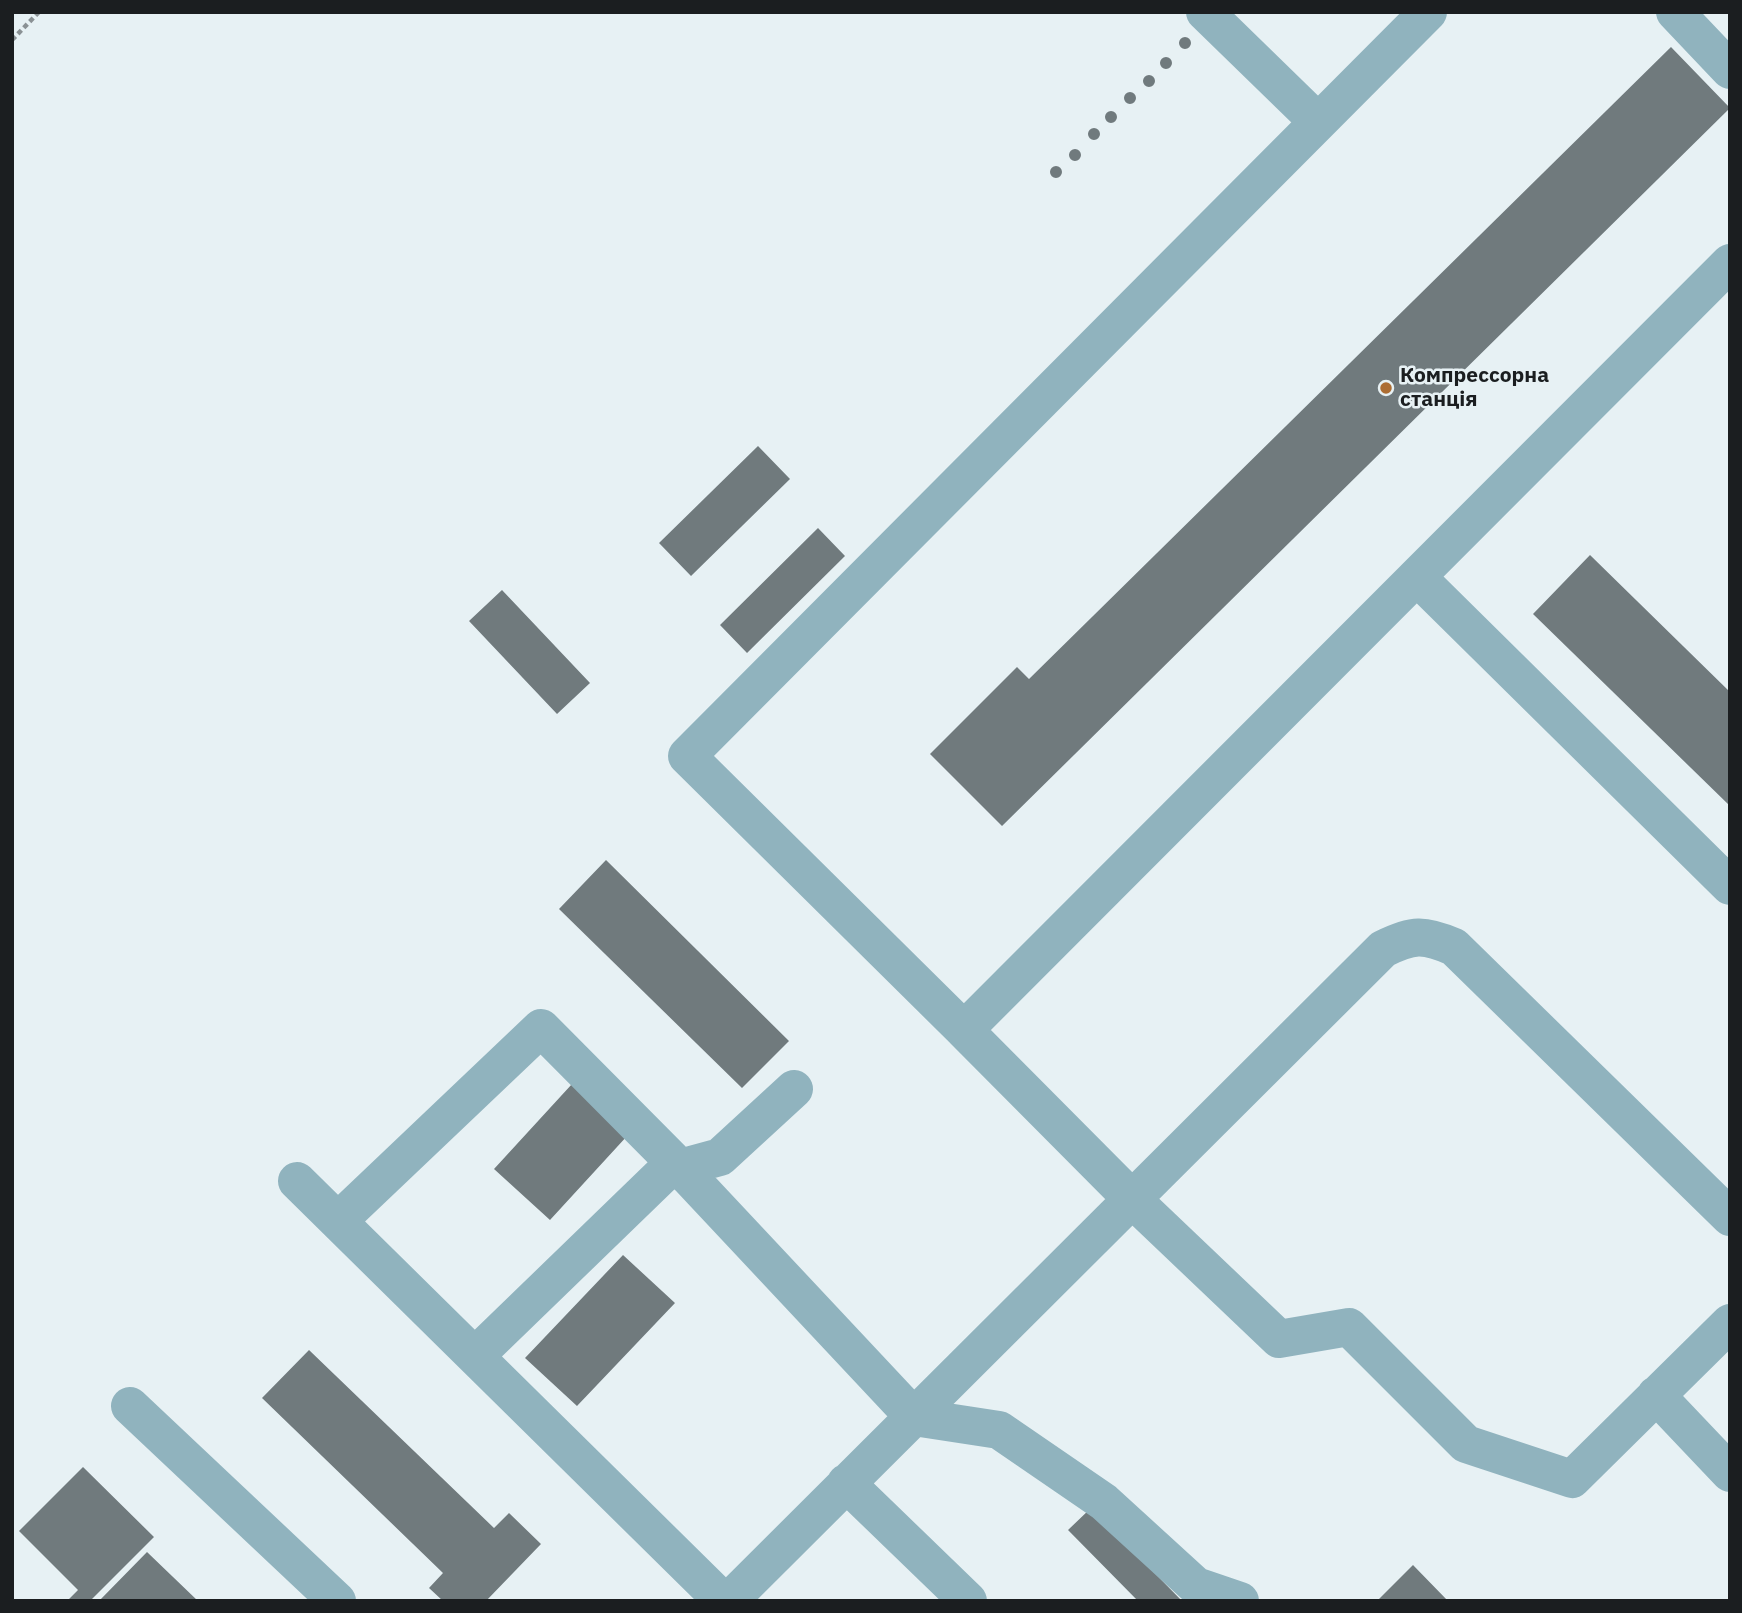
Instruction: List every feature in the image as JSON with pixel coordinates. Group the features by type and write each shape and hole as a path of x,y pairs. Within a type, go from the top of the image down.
{"lane":[{"path":"1205,12 1318,122"},
{"path":"1428,12 687,756 1133,1200 1279,1339 1349,1327 1466,1444 1572,1479 1730,1323"},
{"path":"1675,12 1730,70"},
{"path":"964,1030 1730,262"},
{"path":"1417,577 1730,886"},
{"path":"729,1601 1383,949 1405,938 1429,937 1454,947 1730,1217"},
{"path":"338,1222 541,1028 680,1168 914,1417 999,1430 1104,1502 1196,1586 1240,1601"},
{"path":"475,1356 665,1171 720,1157 794,1089"},
{"path":"297,1181 723,1601"},
{"path":"1656,1395 1730,1473"},
{"path":"130,1406 337,1601"},
{"path":"846,1483 968,1601"}],"path":[{"path":"12,40 38,12"}],"building":[{"path":"1185,37 1191,43 1185,49 1179,43"},
{"name":"Компрессорна станція","path":"1671,47 1730,108 1002,826 930,754 1017,667 1029,679"},
{"path":"1166,57 1172,63 1166,69 1160,63"},
{"path":"1149,75 1155,81 1149,87 1143,81"},
{"path":"1130,92 1136,98 1130,104 1124,98"},
{"path":"1111,111 1117,117 1111,123 1105,117"},
{"path":"1094,128 1100,134 1094,140 1088,134"},
{"path":"1075,149 1081,155 1075,161 1069,155"},
{"path":"1056,166 1062,172 1056,178 1050,172"},
{"path":"758,446 790,479 691,576 659,543"},
{"path":"818,528 845,556 747,653 720,625"},
{"path":"1590,555 1730,692 1730,806 1533,614"},
{"path":"502,590 590,683 557,714 469,621"},
{"path":"606,860 789,1041 742,1088 559,909"},
{"path":"572,1084 628,1135 550,1220 494,1169"},
{"path":"623,1255 675,1303 577,1406 525,1358"},
{"path":"309,1350 494,1528 509,1513 541,1544 486,1601 443,1601 429,1588 443,1573 262,1398"},
{"path":"83,1467 154,1537 90,1601 67,1601 78,1590 19,1531"},
{"path":"1091,1508 1182,1601 1138,1601 1068,1530"},
{"path":"147,1552 198,1601 99,1601"},
{"path":"1413,1565 1448,1601 1377,1601"}],"place":[{"name":"Компрессорна станція","path":"1386,388"}]}
